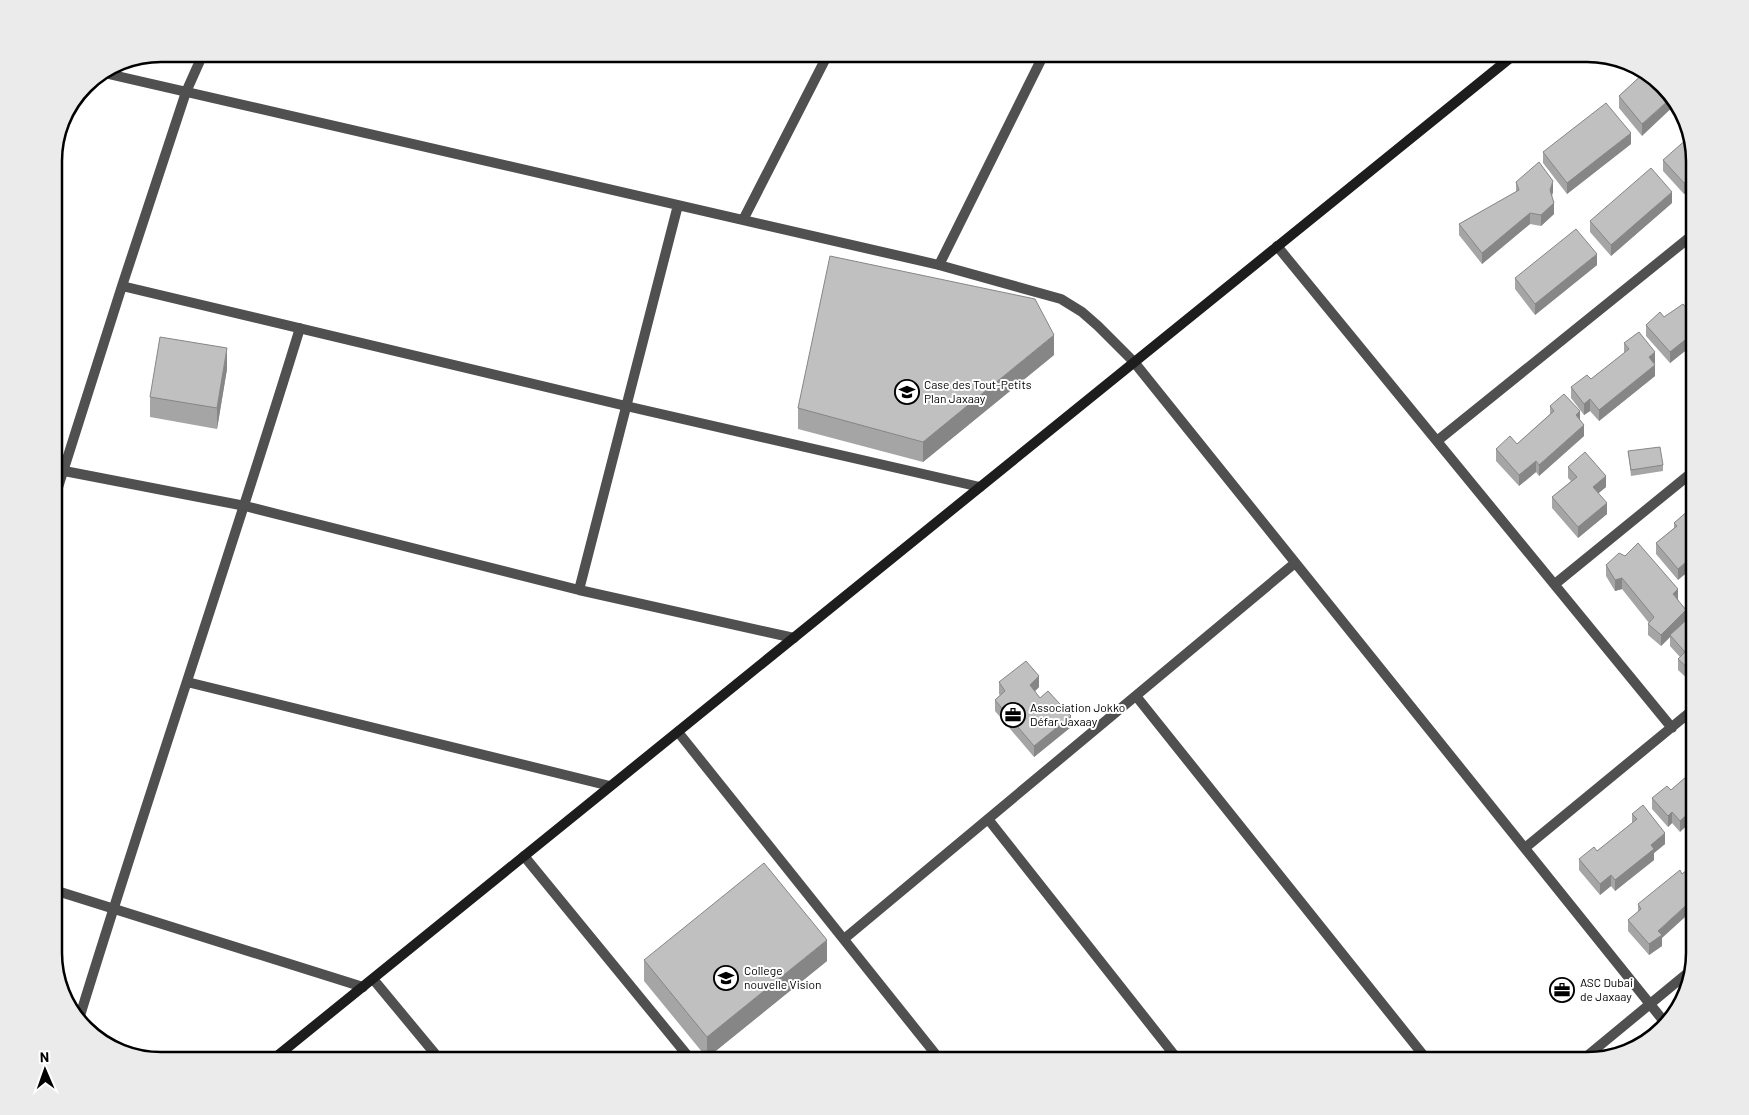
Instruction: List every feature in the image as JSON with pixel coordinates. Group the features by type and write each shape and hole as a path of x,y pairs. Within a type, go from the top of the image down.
{"street":[{"path":"63,458 186,92 199,62"},
{"path":"743,220 824,62"},
{"path":"939,265 1040,62"},
{"path":"282,1052 1505,62"},
{"path":"114,75 939,265 1061,299 1082,312 1134,362 1662,1019"},
{"path":"579,590 678,205"},
{"path":"1437,441 1686,240"},
{"path":"1278,246 1672,728"},
{"path":"122,286 626,406 980,487"},
{"path":"81,1012 245,506 300,328"},
{"path":"63,471 245,506 579,590 794,638"},
{"path":"1555,584 1686,477"},
{"path":"844,939 1295,563"},
{"path":"188,682 610,786"},
{"path":"1136,696 1421,1052"},
{"path":"1525,848 1686,716"},
{"path":"678,732 933,1052"},
{"path":"988,819 1172,1052"},
{"path":"524,856 685,1052"},
{"path":"63,893 363,987"},
{"path":"1592,1052 1684,976"},
{"path":"373,979 434,1052"}],"building":[{"path":"1639,77 1653,87 1667,102 1642,124 1619,96"},
{"path":"1606,103 1631,133 1567,183 1543,152"},
{"path":"1684,141 1686,181 1684,183 1663,160"},
{"path":"1539,162 1553,181 1550,190 1554,203 1541,215 1530,213 1482,253 1459,224 1519,190 1516,182"},
{"path":"1651,168 1672,192 1611,245 1590,221"},
{"path":"1576,229 1597,254 1535,304 1515,278"},
{"name":"Case des Tout-Petits Plan Jaxaay","path":"830,256 1035,299 1054,335 923,442 798,408"},
{"path":"1683,304 1686,308 1686,339 1670,352 1646,325 1660,312 1664,317"},
{"path":"1639,332 1655,352 1649,357 1655,365 1599,410 1590,399 1584,404 1571,387 1587,375 1591,379 1629,349 1624,343"},
{"path":"160,337 227,348 217,408 150,397"},
{"path":"1564,394 1580,411 1576,415 1584,425 1539,465 1536,461 1519,475 1496,449 1510,436 1517,444 1554,411 1550,406"},
{"path":"1660,447 1663,465 1631,470 1628,451"},
{"path":"1585,452 1606,476 1593,487 1607,503 1578,527 1552,497 1577,477 1568,467"},
{"path":"1686,512 1686,562 1678,569 1656,543 1677,526 1674,523"},
{"path":"1638,543 1678,589 1673,594 1686,610 1661,635 1648,624 1654,617 1622,578 1615,580 1606,565 1619,553 1625,556"},
{"path":"1686,620 1686,666 1678,659 1685,652 1670,635"},
{"path":"1026,661 1039,676 1030,685 1040,698 1048,691 1071,716 1034,746 995,700 1005,691 999,682"},
{"path":"1686,777 1686,815 1680,821 1672,812 1668,816 1652,798 1667,786 1671,790"},
{"path":"1643,805 1665,833 1651,845 1654,849 1615,880 1611,875 1600,884 1579,859 1594,847 1597,851 1637,819 1632,814"},
{"path":"764,863 827,940 707,1037 644,960"},
{"path":"1680,870 1682,874 1686,871 1686,905 1658,931 1662,935 1649,944 1628,920 1641,909 1638,904"}],"place":[{"name":"Case des Tout-Petits Plan Jaxaay","path":"907,392"},
{"name":"Association Jokko Défar Jaxaay","path":"1013,715"},
{"name":"College nouvelle Vision","path":"726,978"},
{"name":"ASC Dubai de Jaxaay","path":"1562,990"}]}
